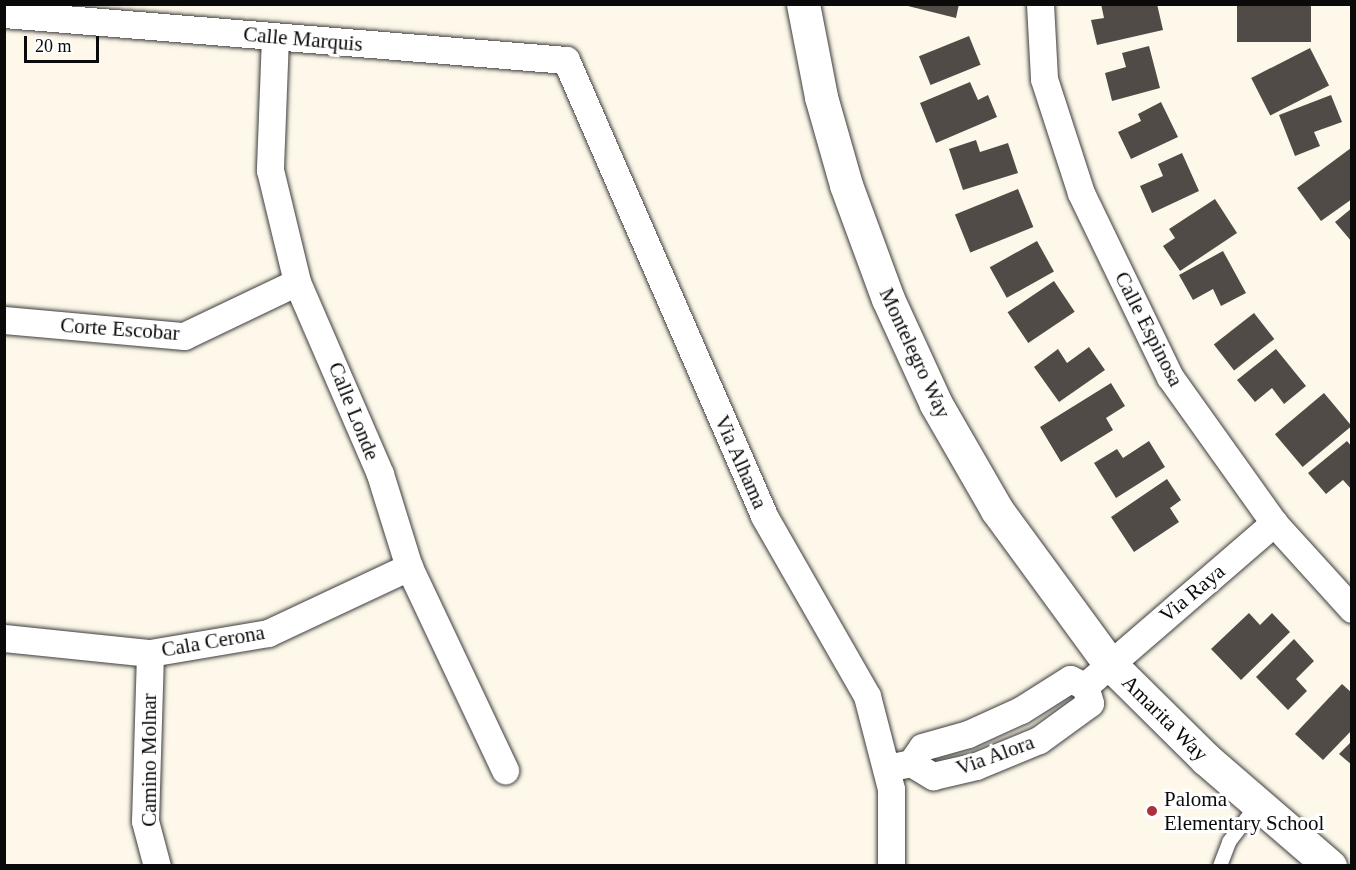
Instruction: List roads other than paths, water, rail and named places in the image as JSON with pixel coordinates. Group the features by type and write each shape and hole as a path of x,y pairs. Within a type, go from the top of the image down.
{"street":[{"name":"Montelegro Way","path":"803,4 821,97 846,185 888,299 936,404 997,510 1109,663"},
{"name":"Calle Espinosa","path":"1040,4 1044,79 1082,193 1170,377 1274,524 1352,609"},
{"name":"Calle Marquis","path":"4,14 566,60"},
{"name":"Calle Londe","path":"275,37 270,170 297,282 380,474 409,567 505,770"},
{"name":"Via Alhama","path":"566,60 764,516 867,696 898,766 891,789 891,866"},
{"name":"Corte Escobar","path":"4,320 184,336 297,282"},
{"name":"Via Raya","path":"1109,663 1274,524"},
{"name":"Cala Cerona","path":"4,639 150,653 268,633 409,567"},
{"name":"Camino Molnar","path":"150,653 145,821 157,866"},
{"name":"Via Alora","path":"898,766 922,747 968,734 1011,715 1070,680 1085,686 1109,663"},
{"name":"Amarita Way","path":"1109,663 1257,805 1330,866"}],"lane":[{"path":"1220,866 1229,842 1257,805"}],"place":[{"name":"Paloma Elementary School","path":"1152,811"}]}
